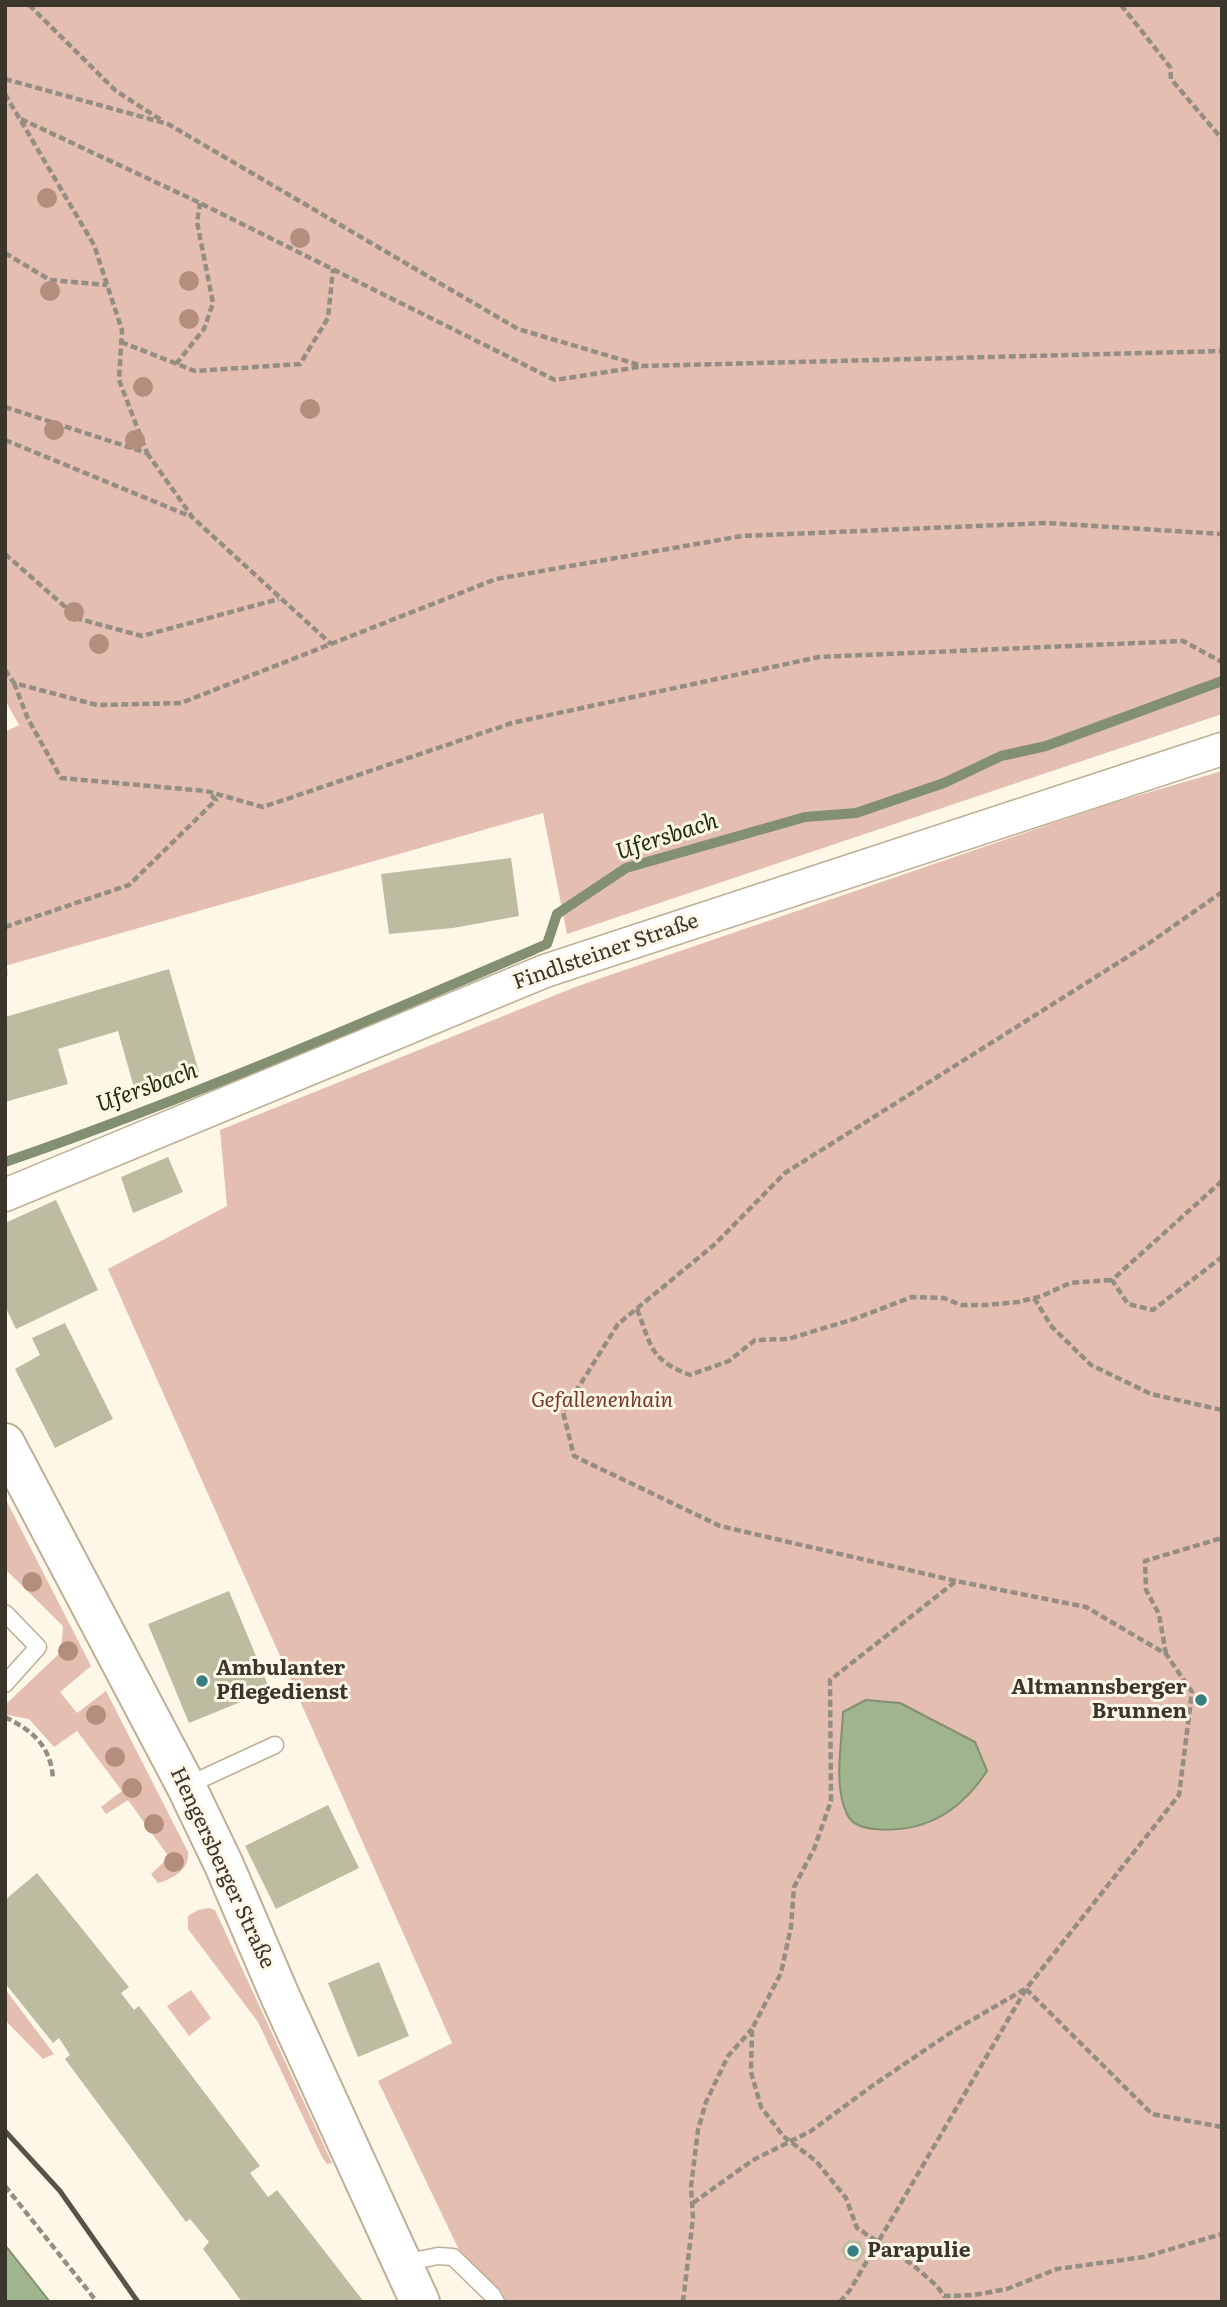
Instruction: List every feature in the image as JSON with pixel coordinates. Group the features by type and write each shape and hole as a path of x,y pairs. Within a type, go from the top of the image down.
{"main road":[{"name":"Hengersberger Straße","path":"5,1443 186,1786 420,2302"}],"street":[{"name":"Findlsteiner Straße","path":"5,1195 545,971 1222,749"}],"lane":[{"path":"5,1613 37,1647 5,1684"},
{"path":"186,1786 275,1745"},
{"path":"402,2263 438,2256 453,2257 496,2302"}],"path":[{"path":"29,5 116,91 168,124 518,329 643,366"},
{"path":"1121,5 1170,66 1171,79 1222,139"},
{"path":"5,79 168,124"},
{"path":"5,94 93,245 122,330 119,380 147,453 193,518 331,644"},
{"path":"22,119 200,203 555,380 643,366 1222,351"},
{"path":"176,364 204,329 213,303 197,222 200,203"},
{"path":"5,253 50,280 107,285"},
{"path":"121,342 195,371 300,364 328,318 333,269"},
{"path":"5,407 147,453"},
{"path":"5,440 193,518"},
{"path":"14,683 97,705 181,703 496,579 741,536 1047,523 1222,534"},
{"path":"5,554 79,619 142,636 279,598"},
{"path":"5,670 14,683 28,719 61,778 206,791 263,807 512,723 819,657 1183,641 1222,662"},
{"path":"5,927 129,885 216,800 206,791"},
{"path":"1166,1654 1086,1607 956,1581 720,1526 574,1456 563,1412 618,1324 714,1245 785,1172 1148,944 1222,892"},
{"path":"5,969 5,977"},
{"path":"637,1309 654,1354 668,1366 690,1375 729,1361 755,1340 788,1339 912,1297 944,1298 961,1305 987,1305 1034,1298 1070,1283 1112,1280 1222,1181"},
{"path":"1112,1280 1128,1304 1153,1310 1222,1257"},
{"path":"1034,1298 1052,1327 1091,1365 1151,1394 1222,1410"},
{"path":"840,2302 850,2290 1026,1989 1179,1795 1192,1692 1166,1654 1158,1614 1146,1590 1145,1561 1222,1538"},
{"path":"683,2302 693,2218 691,2187 698,2130 706,2102 728,2056 752,2029 781,1973 790,1927 794,1886 814,1849 831,1801 830,1680 956,1581"},
{"path":"5,1717 29,1729 43,1745 52,1766 53,1779"},
{"path":"1026,1989 1152,2114 1222,2127"},
{"path":"693,2203 753,2160 811,2132 872,2086 953,2031 1026,1989"},
{"path":"752,2029 751,2072 761,2107 783,2136 816,2161 846,2198 857,2228 913,2265 937,2286 944,2296 974,2295 1007,2289 1057,2269 1144,2257 1222,2234"},
{"path":"5,2186 97,2302"}],"green space":[{"path":"5,5 1222,5 1222,714 567,934 543,813 5,966 5,732 19,725 5,700"},
{"name":"Gefallenenhain","path":"1222,771 1222,2302 484,2302 378,2081 452,2043 108,1269 227,1206 220,1130 578,986 1109,804","holes":["974,1742 987,1771 959,1803 922,1825 893,1831 861,1827"]},
{"path":"5,1498 91,1666 60,1692 77,1713 106,1691 188,1852 183,1868 169,1879 158,1883 151,1874 169,1857 128,1800 106,1814 101,1807 122,1791 77,1731 54,1747 29,1719 5,1712 5,1705 61,1652 63,1626 5,1569"},
{"path":"209,1908 215,1910 332,2163 327,2164 322,2157 258,2022 188,1929 188,1916"},
{"path":"5,1989 54,2054 43,2059 5,2020"},
{"path":"191,1990 211,2018 189,2036 167,2006"}],"shaded area":[{"path":"866,1700 900,1703 975,1742 987,1771 965,1798 952,1809 924,1824 892,1830 870,1829 855,1823 847,1814 840,1790 843,1712"},
{"path":"5,2245 50,2302 5,2302"}],"building":[{"path":"511,858 519,916 453,928 389,934 381,874"},
{"path":"169,969 199,1072 135,1091 118,1031 58,1049 68,1084 5,1102 5,1017"},
{"path":"168,1157 183,1192 133,1213 121,1177"},
{"path":"56,1200 98,1290 16,1329 5,1306 5,1223"},
{"path":"65,1323 113,1419 55,1448 15,1369 40,1355 32,1338"},
{"path":"229,1591 270,1690 189,1723 148,1624"},
{"path":"328,1805 359,1868 276,1909 245,1846"},
{"path":"37,1873 129,1987 121,1993 134,2010 139,2006 260,2166 250,2173 268,2197 277,2190 364,2302 242,2302 203,2249 209,2242 190,2219 186,2222 65,2059 70,2055 59,2038 53,2043 5,1983 5,1900"},
{"path":"379,1962 409,2036 358,2057 328,1983"},
{"name":"Parapulie","path":"848,2240 861,2241 865,2252 858,2262 846,2260 841,2249"}],"waterway":[{"name":"Ufersbach","path":"5,1162 211,1085 547,944 557,914 626,868 805,817 856,813 944,783 1001,756 1046,746 1222,681"}],"railway":[{"path":"5,2131 60,2191 138,2302"}],"place":[{"name":"Ambulanter Pflegedienst","path":"202,1681"},
{"name":"Altmannsberger Brunnen","path":"1201,1700"},
{"name":"Parapulie","path":"853,2251"}]}
